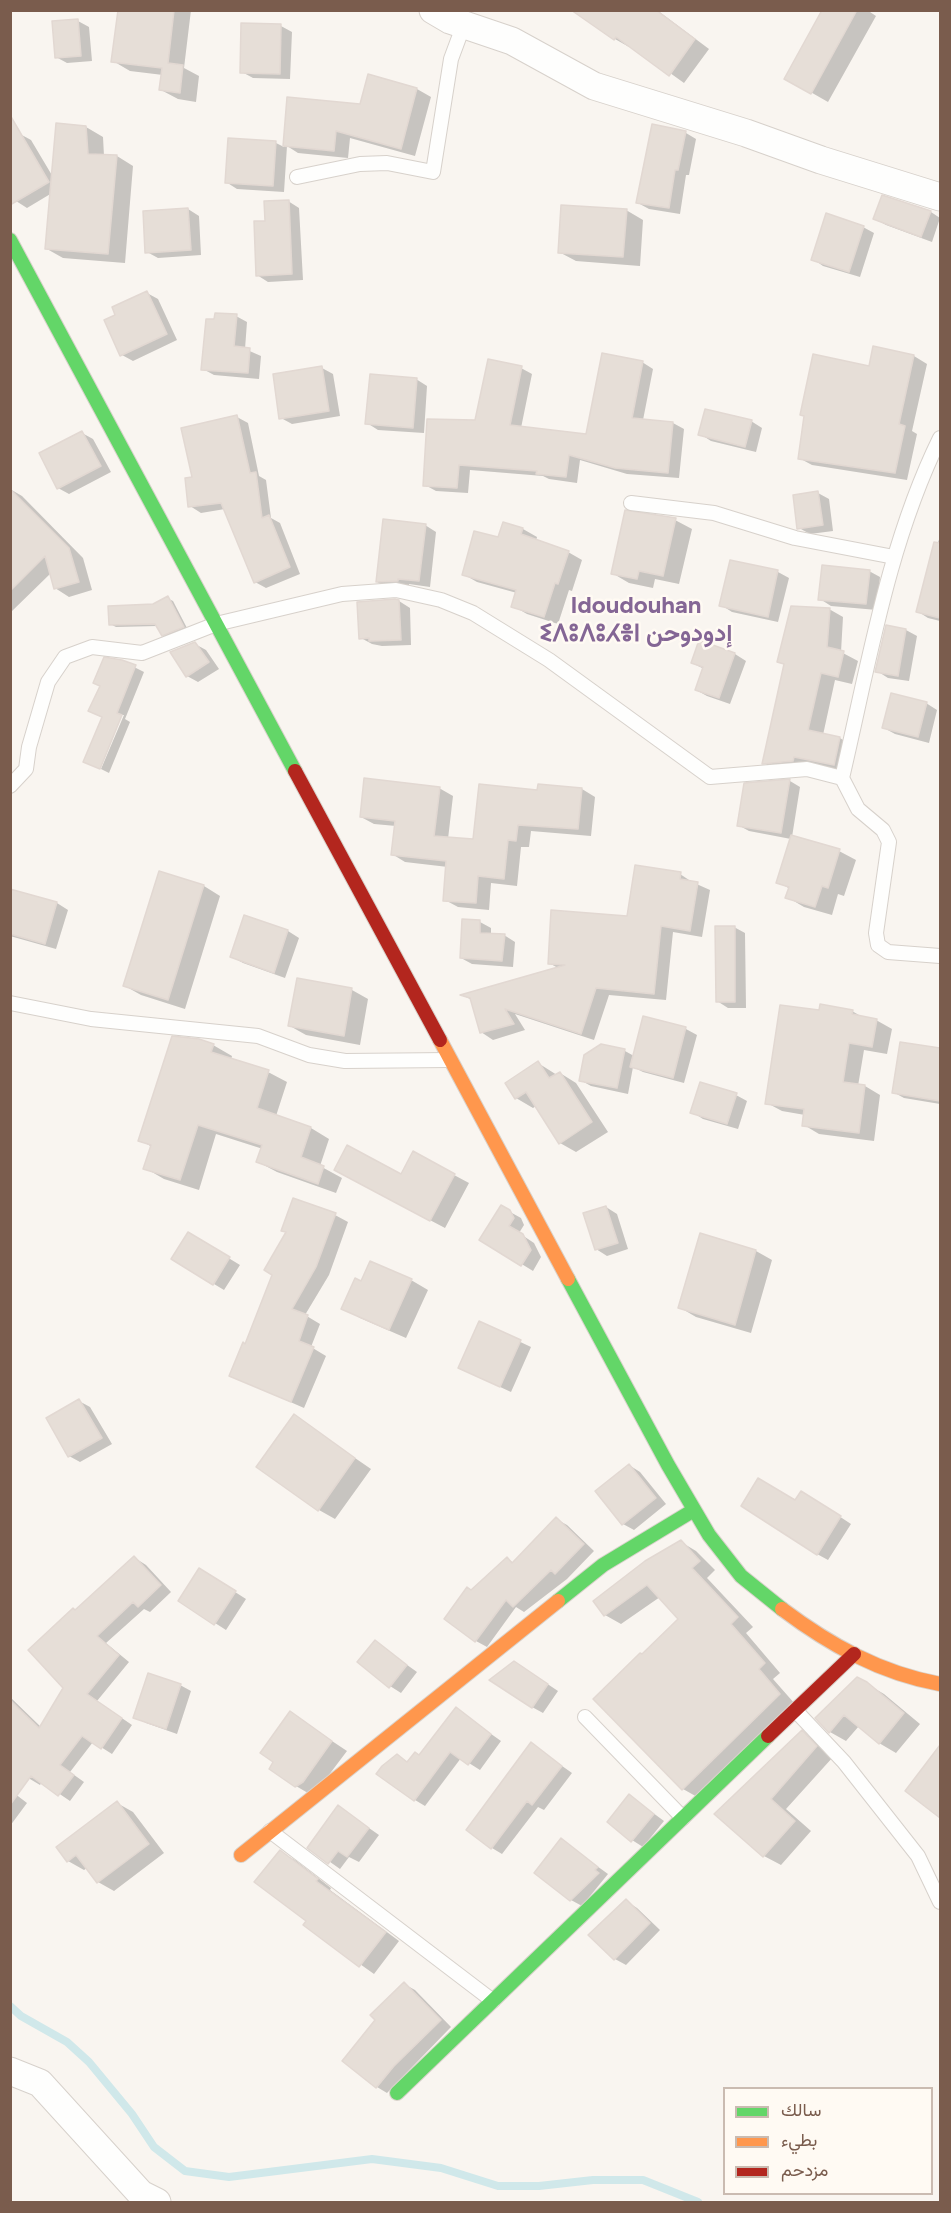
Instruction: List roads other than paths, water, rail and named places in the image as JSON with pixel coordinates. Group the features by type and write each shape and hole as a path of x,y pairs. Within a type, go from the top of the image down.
{"street":[{"path":"433,10 512,41 594,86 940,197"},
{"path":"10,240 450,1060 705,1529 738,1573 775,1605 825,1639 876,1665 924,1682 940,1684"},
{"path":"241,1855 603,1565 694,1510"},
{"path":"397,2093 854,1654"},
{"path":"10,2071 40,2083 141,2194 157,2202"}],"lane":[{"path":"297,177 360,164 387,163 433,172 451,59 464,24"},
{"path":"940,438 926,468 894,557 842,778 858,808 883,830 889,842 876,933 878,945 888,952 940,956"},
{"path":"631,503 714,513 795,538 894,557"},
{"path":"10,786 26,769 29,747 48,682 65,657 92,647 142,653 216,624 342,594 396,590 441,600 473,614 549,660 710,777 807,769 842,778"},
{"path":"10,1003 91,1019 258,1036 309,1055 345,1060 450,1060"},
{"path":"795,1710 844,1762 918,1856 940,1902"},
{"path":"585,1718 683,1818"},
{"path":"270,1831 493,2001"}],"waterway":[{"path":"10,2006 21,2016 67,2042 89,2062 132,2114 154,2147 185,2171 229,2177 372,2159 441,2168 498,2186 539,2186 593,2180 643,2180 698,2202"}],"district":[{"name":"Idoudouhan ⵉⴷⵓⴷⵓⵃⴻⵏ إدودوحن","path":"636,620"}]}
